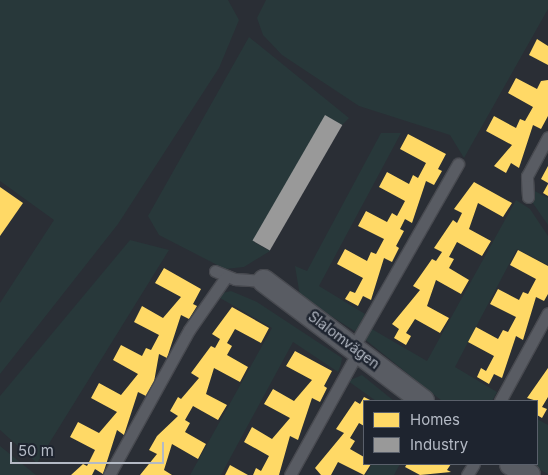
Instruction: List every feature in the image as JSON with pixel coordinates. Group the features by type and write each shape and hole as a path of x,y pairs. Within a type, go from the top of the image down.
{"street":[{"name":"Slalomvägen","path":"264,281 421,400"},
{"path":"513,465 529,475"}],"lane":[{"path":"528,197 527,176 548,137"},
{"path":"290,475 355,350 458,164"},
{"path":"215,271 226,277 264,281"},
{"path":"108,475 189,330 226,277"},
{"path":"501,400 548,313"}],"shaded area":[{"path":"0,0 228,0 239,20 219,68 118,224 0,374 0,303 54,220 0,181"},
{"path":"266,0 548,0 548,9 464,158 450,135 359,106 282,55 263,35 257,18"},
{"path":"249,37 349,118 342,125 326,116 254,242 270,251 244,267 225,269 159,235 148,216"},
{"path":"381,133 401,133 319,286 365,314 356,332 300,296 295,266 307,271"},
{"path":"529,188 548,198 548,225 530,199"},
{"path":"516,200 530,209 548,236 548,265 517,249 455,367 497,392 493,400 441,400 362,337 370,328 427,361"},
{"path":"130,240 169,250 37,463 0,430 0,396"},
{"path":"231,291 257,302 342,358 341,364 338,372 293,342 221,475 190,475 272,328 215,295"},
{"path":"362,375 393,400 375,400 348,381"},
{"path":"538,420 548,425 548,474 531,465 538,465"},
{"path":"0,446 36,475 0,475"},
{"path":"371,465 399,465 394,475 366,475"}],"building: Homes":[{"path":"537,39 548,46 548,65 529,55"},
{"path":"516,78 537,89 541,81 548,80 548,116 541,129 533,125 519,168 511,163 506,173 494,166 512,145 486,131 494,116 516,128 520,119 525,121 533,107 508,93"},
{"path":"408,134 446,154 438,169 442,171 434,185 426,181 412,223 405,219 400,229 404,231 396,246 399,248 392,262 384,258 371,300 363,296 358,306 345,299 350,291 355,293 363,278 337,264 345,249 367,261 371,252 376,254 384,239 358,226 366,211 387,222 392,213 397,216 405,201 379,187 387,172 409,184 413,175 418,178 426,163 400,149"},
{"path":"548,166 548,183 541,179"},
{"path":"474,182 512,203 503,217 478,203 469,229 491,241 482,256 457,242 449,257 454,259 449,268 469,280 461,294 436,280 427,306 449,318 440,333 415,319 406,333 411,336 406,345 394,338 399,329 392,324 420,290 413,286 432,259 436,261 442,252 434,248 453,220 457,223 462,213 454,209"},
{"path":"548,184 548,196 543,193"},
{"path":"0,187 23,203 0,236"},
{"path":"518,250 548,266 548,294 544,301 536,297 523,340 516,336 502,378 494,374 489,384 477,377 481,368 486,371 494,356 468,342 476,327 498,339 503,330 508,332 516,317 490,304 498,289 519,300 523,292 528,294 536,279 510,265"},
{"path":"164,268 201,289 193,304 197,306 189,319 181,315 167,358 159,354 154,382 146,396 138,392 124,435 117,430 103,474 95,469 92,475 71,475 83,464 87,466 95,450 70,437 78,422 99,433 117,412 91,398 99,383 121,395 138,374 113,360 121,345 142,356 146,348 151,350 159,335 134,322 142,306 163,318 181,297 155,283"},
{"path":"232,307 269,328 261,343 235,329 227,343 232,346 227,355 248,367 240,382 214,368 206,394 227,405 218,420 193,406 185,420 190,423 185,432 206,444 198,459 172,444 164,470 172,475 140,475 157,454 149,450 157,436 178,416 170,411 178,397 181,399 199,378 191,373 211,346 215,348 220,339 212,334"},
{"path":"295,351 332,371 324,386 327,388 320,402 312,398 298,440 290,436 279,475 253,475 256,468 261,471 269,456 244,442 252,427 272,439 290,418 264,404 273,389 294,401 312,380 286,366"},
{"path":"548,368 548,397 542,407 547,409 542,418 538,416 538,400 527,398"},
{"path":"364,397 370,400 363,400 363,425 359,423 350,438 355,441 350,449 363,456 363,465 370,465 364,475 338,462 331,475 321,475 315,468 344,433 336,429 355,401 360,404"},
{"path":"230,465 248,475 225,475"},
{"path":"406,465 450,465 447,470 451,472 420,475 405,467"}],"building: Industry":[{"path":"325,115 342,125 270,251 253,241"}]}
